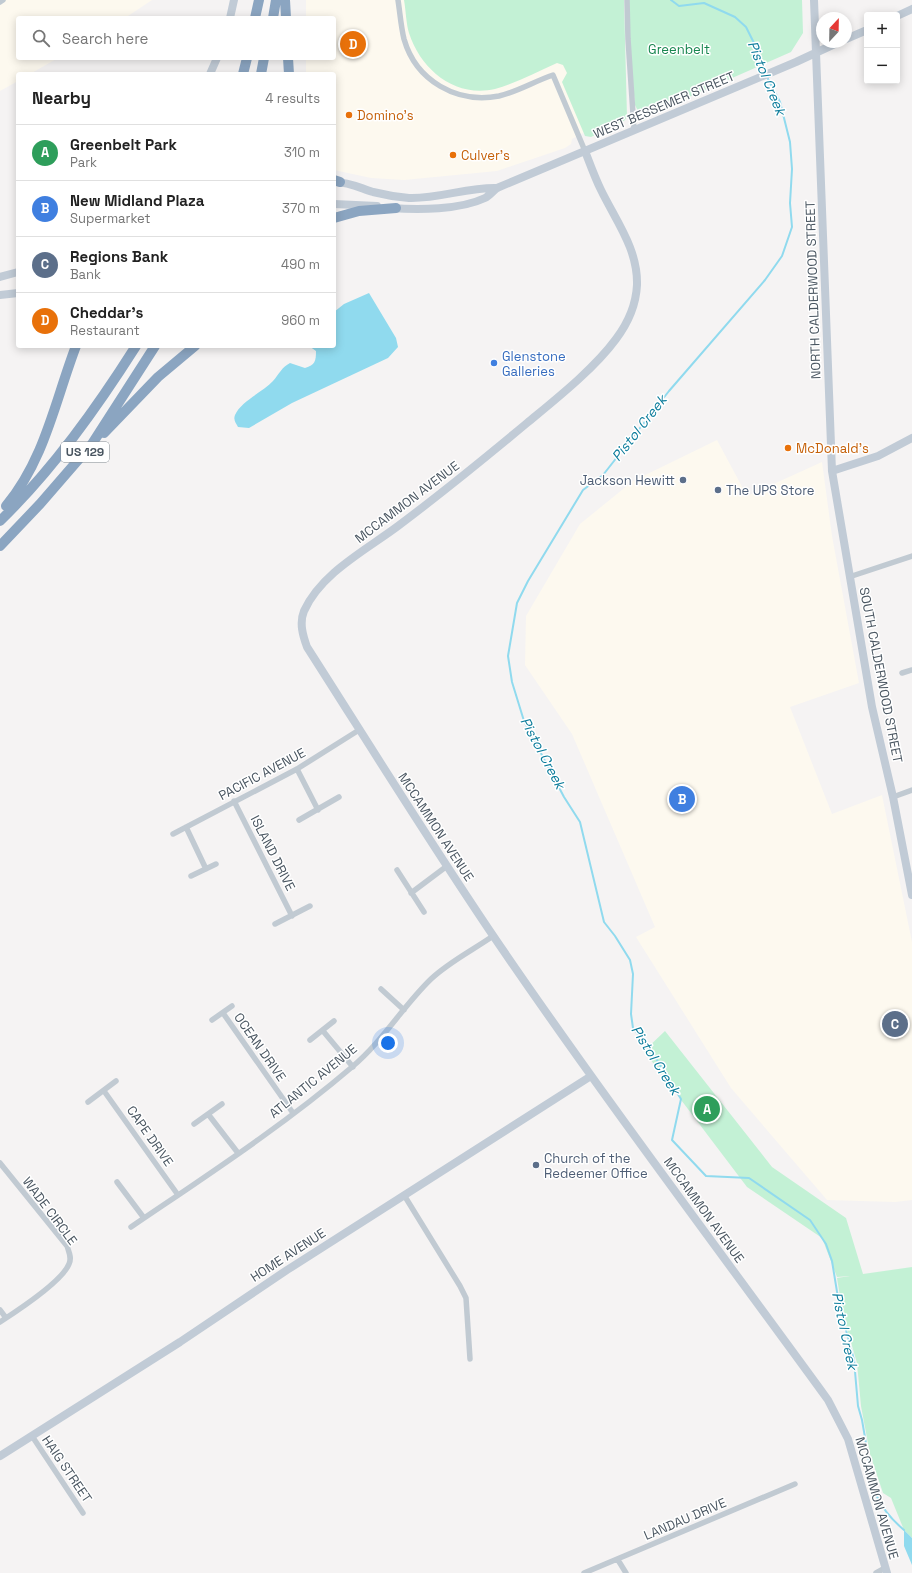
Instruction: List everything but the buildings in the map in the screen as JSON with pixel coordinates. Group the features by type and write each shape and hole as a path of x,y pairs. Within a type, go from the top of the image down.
{"highway":[{"path":"255,16 259,0"},
{"path":"273,16 276,0"},
{"path":"285,0 286,16"},
{"path":"244,72 246,60"},
{"path":"260,72 264,60"},
{"path":"288,60 289,72"},
{"path":"336,217 359,211 396,208"},
{"path":"0,513 25,481 44,445 75,348"},
{"name":"US 129","path":"0,521 42,476 76,436 135,348"},
{"name":"US 129","path":"0,546 40,504 92,444 154,348"},
{"path":"92,444 113,425 158,377 193,348"}],"street":[{"path":"230,16 234,0"},
{"path":"398,0 403,32 408,49 414,63 428,78 454,93 464,96 486,98 501,96 553,75 585,151"},
{"path":"627,0 634,129"},
{"name":"NORTH CALDERWOOD STREET","path":"814,0 832,471 849,577"},
{"path":"900,15 912,9"},
{"path":"852,36 864,31"},
{"name":"WEST BESSEMER STREET","path":"336,204 396,208 433,208 452,206 486,198 497,188 826,48"},
{"path":"211,72 216,60"},
{"name":"MCCAMMON AVENUE","path":"585,151 600,188 625,234 635,261 637,287 634,305 628,319 615,340 557,398 489,455 398,526 348,562 311,597 303,614 302,633 307,647 359,730 494,936 591,1076 828,1400 848,1439 886,1570"},
{"name":"WEST BESSEMER STREET","path":"336,182 383,194 410,198 446,195 480,188 497,188"},
{"path":"0,277 16,273"},
{"path":"0,295 16,293"},
{"path":"832,471 878,456 912,438"},
{"path":"849,577 912,556"},
{"name":"SOUTH CALDERWOOD STREET","path":"849,577 872,707 893,797 912,895"},
{"path":"902,673 912,670"},
{"name":"PACIFIC AVENUE","path":"173,834 297,769 359,730"},
{"path":"297,769 318,810"},
{"path":"893,797 912,790"},
{"path":"299,820 339,797"},
{"name":"ISLAND DRIVE","path":"234,801 292,916"},
{"path":"186,827 206,869"},
{"path":"191,876 216,864"},
{"path":"411,893 447,866"},
{"path":"397,870 424,912"},
{"path":"276,924 310,906"},
{"name":"ATLANTIC AVENUE","path":"131,1227 238,1153 353,1067 383,1037 414,997 445,968 494,936"},
{"path":"381,989 404,1010"},
{"path":"212,1020 232,1006"},
{"name":"OCEAN DRIVE","path":"223,1013 293,1113"},
{"path":"310,1040 334,1021"},
{"path":"322,1031 353,1067"},
{"name":"HOME AVENUE","path":"0,1456 591,1076"},
{"path":"88,1102 116,1081"},
{"name":"CAPE DRIVE","path":"104,1091 178,1195"},
{"path":"194,1124 222,1104"},
{"path":"208,1114 238,1153"},
{"name":"WADE CIRCLE","path":"0,1163 67,1246 70,1254 70,1263 58,1280 0,1322"},
{"path":"117,1182 144,1218"},
{"path":"404,1195 466,1298 470,1359"},
{"path":"0,1310 6,1318"},
{"name":"HAIG STREET","path":"32,1436 83,1513"},
{"name":"LANDAU DRIVE","path":"584,1573 618,1560 795,1484"},
{"path":"618,1560 626,1573"},
{"path":"876,1573 886,1570"}],"shaded area":[{"path":"0,0 152,0 128,16 16,16 16,60 54,60 34,72 16,72 16,82 0,91"},
{"path":"306,0 623,0 621,42 627,117 624,121 613,128 591,137 583,133 572,139 571,144 565,148 497,171 404,180 371,178 336,170 336,72 306,72 306,60 336,60 336,16 306,16"},
{"path":"717,440 747,496 822,462 832,536 859,683 790,707 832,814 882,795 912,942 912,1200 895,1202 827,1200 731,1088 636,937 655,927 572,734 525,665 526,616 580,524 633,481"}],"green space":[{"path":"404,0 624,0 627,117 624,121 591,137 585,136 562,82 567,73 563,65 557,63 519,81 495,89 480,91 453,85 431,69 422,59 414,46 408,29"},
{"name":"Greenbelt","path":"629,0 802,0 803,33 791,52 648,115 638,111 635,105 628,30"},
{"path":"665,1031 772,1167 846,1218 863,1274 912,1267 912,1538 904,1530 891,1498 883,1493 870,1454 861,1406 857,1363 843,1315 837,1278 850,1276 837,1277 822,1238 747,1187 644,1051"}],"water":[{"path":"369,293 396,338 398,347 388,358 292,403 249,428 238,427 234,417 238,410 242,405 269,385 287,365 290,363 305,368 313,364 315,360 316,351 312,348 336,348 336,310 344,304"},
{"path":"904,1530 912,1538 912,1565 904,1546"}],"waterway":[{"name":"Pistol Creek","path":"671,0 679,6 704,3 735,17 746,27 757,49 766,73"},
{"name":"Pistol Creek","path":"767,77 780,102 790,142 792,169 790,203 792,227 782,256 765,280 669,391 603,475 583,490 528,581 517,603 508,656 512,682 524,721 564,797 580,822 604,922 630,960 633,974 631,1014 633,1028 650,1049 681,1099 672,1140 706,1176 749,1178 810,1220 826,1244 832,1261 839,1304 854,1360 858,1406 862,1420 874,1490 886,1512 904,1530"}],"place":[{"name":"Cheddar's","path":"353,44"},
{"name":"Domino's","path":"349,115"},
{"name":"Culver's","path":"453,155"},
{"name":"Glenstone Galleries","path":"494,363"},
{"name":"McDonald's","path":"788,448"},
{"name":"Jackson Hewitt","path":"683,480"},
{"name":"The UPS Store","path":"718,490"},
{"name":"New Midland Plaza","path":"682,799"},
{"name":"Regions Bank","path":"895,1024"},
{"name":"Greenbelt Park","path":"707,1109"},
{"name":"Church of the Redeemer Office","path":"536,1165"}]}
